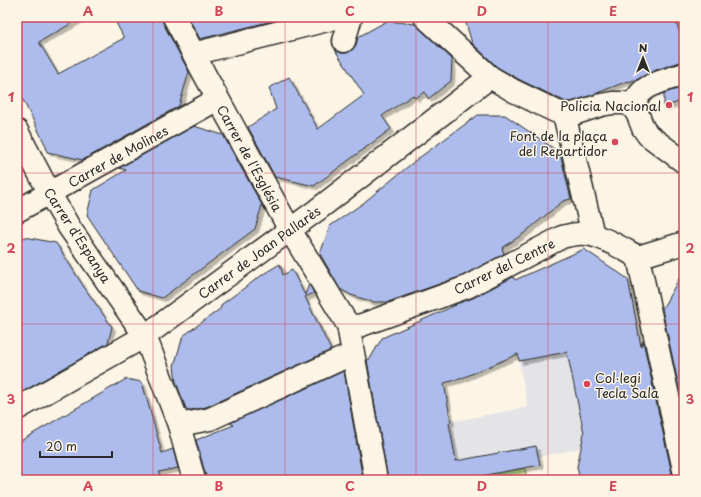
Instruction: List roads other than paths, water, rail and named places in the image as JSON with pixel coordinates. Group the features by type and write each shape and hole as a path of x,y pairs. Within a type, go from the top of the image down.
{"street":[{"name":"Carrer de l'Església","path":"174,17 197,53 218,99 290,230 348,325 376,480"},
{"path":"197,53 339,17"},
{"path":"344,41 351,17"},
{"path":"425,17 490,77 514,91 555,111 564,114 573,114 601,105 613,103 624,103 630,105 638,114 643,128 648,135 684,162"},
{"path":"635,110 635,102 642,91 654,84 684,74"},
{"name":"Carrer de Joan Pallarès","path":"17,410 145,336 290,230 490,77"},
{"name":"Carrer de Molines","path":"17,211 50,194 218,99"},
{"path":"564,114 593,235 638,257 684,243"},
{"name":"Carrer d'Espanya","path":"17,131 69,227 145,336 179,425 194,480"},
{"name":"Carrer del Centre","path":"348,325 359,326 467,286 562,237 578,233 593,235"},
{"path":"638,257 684,470"},
{"path":"179,425 210,419 343,358"}],"place":[{"name":"Policia Nacional","path":"669,105"},
{"name":"Font de la plaça del Repartidor","path":"615,142"},
{"name":"Col·legi Tecla Sala","path":"587,384"}]}
